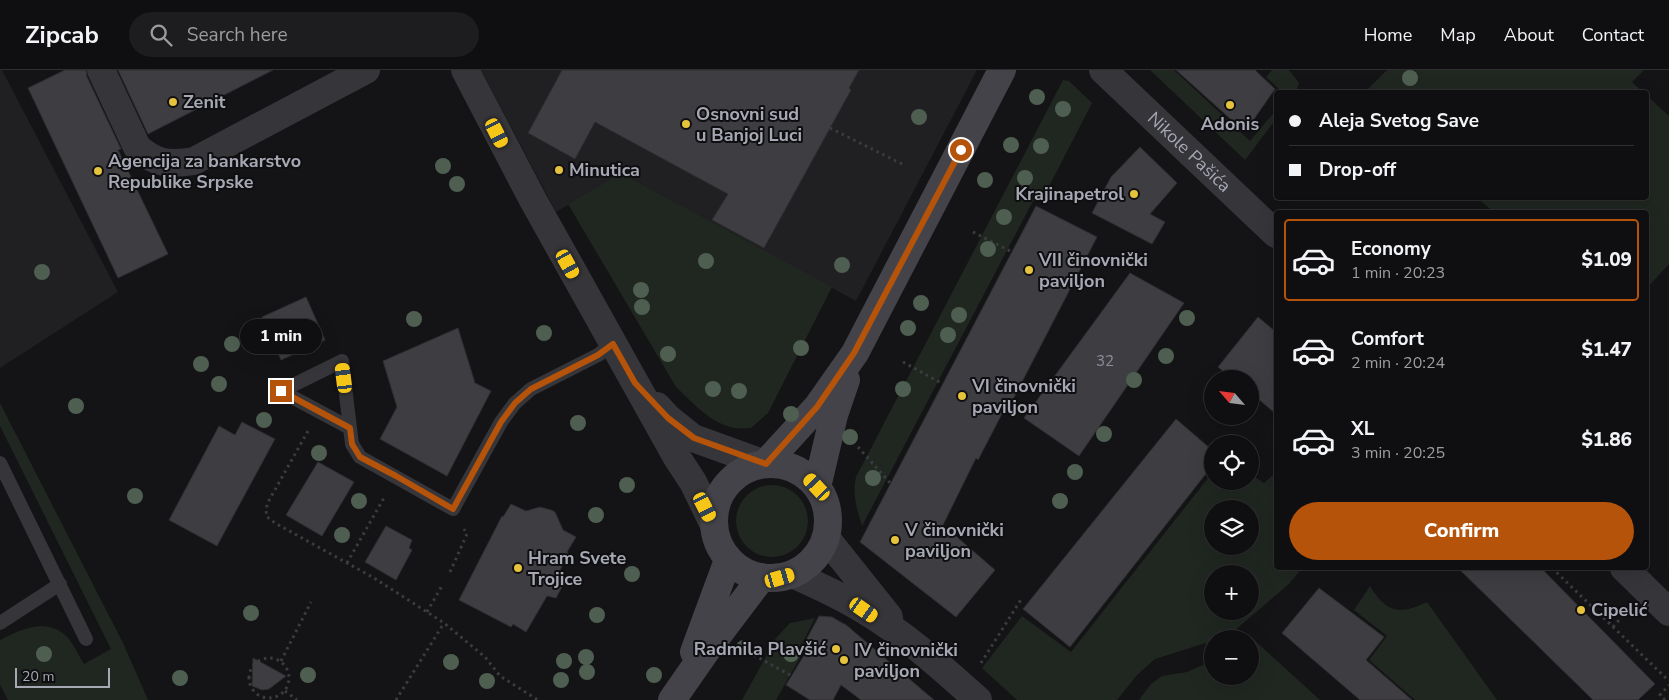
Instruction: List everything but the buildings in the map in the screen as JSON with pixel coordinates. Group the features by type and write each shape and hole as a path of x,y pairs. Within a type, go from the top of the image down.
{"main road":[{"path":"766,464 817,407 854,353 1002,70"},
{"path":"817,487 834,415 854,353"},
{"path":"766,464 782,465 798,470 817,487 828,511 828,525 826,538 821,550 812,562 792,574 780,578 762,577 745,572 728,560 719,543 714,525 716,506 725,488 736,476 750,468 766,464"},
{"path":"672,700 697,646 728,560"},
{"path":"672,700 762,577"}],"street":[{"path":"101,70 137,147 146,156 159,161 178,164 194,161 366,70"},
{"path":"465,70 505,149 613,344 676,456 694,482 714,525"},
{"name":"Nikole Pašića","path":"1102,70 1274,232"},
{"path":"635,383 668,418 694,438 766,464"},
{"path":"826,538 874,600 915,646"},
{"path":"1626,570 1669,612"},
{"path":"792,574 826,589 864,610 915,646 978,700"}],"lane":[{"path":"350,428 281,391 342,361 352,444 360,457 453,509 501,422 515,403 531,389 598,355 613,344"},
{"path":"0,463 86,638"},
{"path":"0,623 60,584"}],"path":[{"path":"830,128 902,164"},
{"path":"972,232 1012,252"},
{"path":"903,362 943,384"},
{"path":"319,411 267,504 266,516 444,623 485,657 500,676 539,700"},
{"path":"858,447 891,484"},
{"path":"347,563 396,476"},
{"path":"450,572 467,534 453,509"},
{"path":"1554,570 1669,682"},
{"path":"427,612 443,584"},
{"path":"976,671 1022,598"},
{"path":"281,661 311,602"},
{"path":"1613,627 1626,612"},
{"path":"396,700 444,623"},
{"path":"748,652 792,676"},
{"path":"268,658 281,661 289,672 289,685 280,696 267,699 260,697 251,688 249,682 252,669 256,663 268,658"},
{"path":"1665,700 1660,695 1669,685"},
{"path":"285,691 297,700"}],"shaded area":[{"path":"0,70 2,70 118,292 0,368"},
{"path":"481,70 977,70 856,301 621,173 556,212"},
{"path":"1150,70 1174,70 1250,141 1274,112 1274,122 1245,160"},
{"path":"1272,70 1289,70 1299,83 1297,90 1280,90 1266,77"},
{"path":"1387,70 1644,70 1632,82 1641,90 1367,90"},
{"path":"1063,80 1069,81 1092,103 1041,202 1033,201 862,526 855,496 856,477"},
{"path":"1649,98 1669,116 1669,264 1649,286 1649,210 1492,210 1479,200 1649,200"},
{"path":"621,173 832,287 768,413 751,428 735,428 718,422 703,412 676,387 568,204"},
{"path":"0,403 123,643 148,700 8,700 0,685 0,640 23,629 40,626 56,629 70,640 84,664 111,649 0,426"},
{"path":"1274,474 1274,570 1300,570 1289,584 1259,610 1259,565 1204,565 1204,620 1247,620 1235,630 1204,630 1204,644 1155,659 1137,675 1117,700 1017,700 982,668 1022,616 1071,652 1204,483 1204,490 1259,490 1259,480 1264,483"},
{"path":"772,485 786,488 798,495 805,507 808,521 805,535 798,547 786,554 772,557 758,554 746,547 739,535 736,521 739,507 746,495 758,488"},
{"path":"1370,586 1382,602 1394,609 1409,609 1427,602 1497,700 1415,700 1369,660 1387,636 1354,610"},
{"path":"815,618 801,646 806,647 776,700 742,700 776,638 790,623"},
{"path":"1259,644 1320,700 1139,700 1151,684 1162,676 1187,672 1204,665 1204,685 1259,685"}],"place":[{"name":"Zenit","path":"173,102"},
{"name":"Adonis","path":"1230,105"},
{"name":"Osnovni sud u Banjoj Luci","path":"686,124"},
{"name":"Minutica","path":"559,170"},
{"name":"Agencija za bankarstvo Republike Srpske","path":"98,171"},
{"name":"Krajinapetrol","path":"1134,194"},
{"name":"VII činovnički paviljon","path":"1029,270"},
{"name":"VI činovnički paviljon","path":"962,396"},
{"name":"V činovnički paviljon","path":"895,540"},
{"name":"Hram Svete Trojice","path":"518,568"},
{"name":"Cipelić","path":"1581,610"},
{"name":"Radmila Plavšić","path":"836,649"},
{"name":"IV činovnički paviljon","path":"844,660"}],"route":[{"path":"281,391 350,428 352,444 360,457 453,509 501,422 515,403 531,389 598,355 613,344 635,383 668,418 694,438 766,464 817,407 854,353 961,150"}]}
